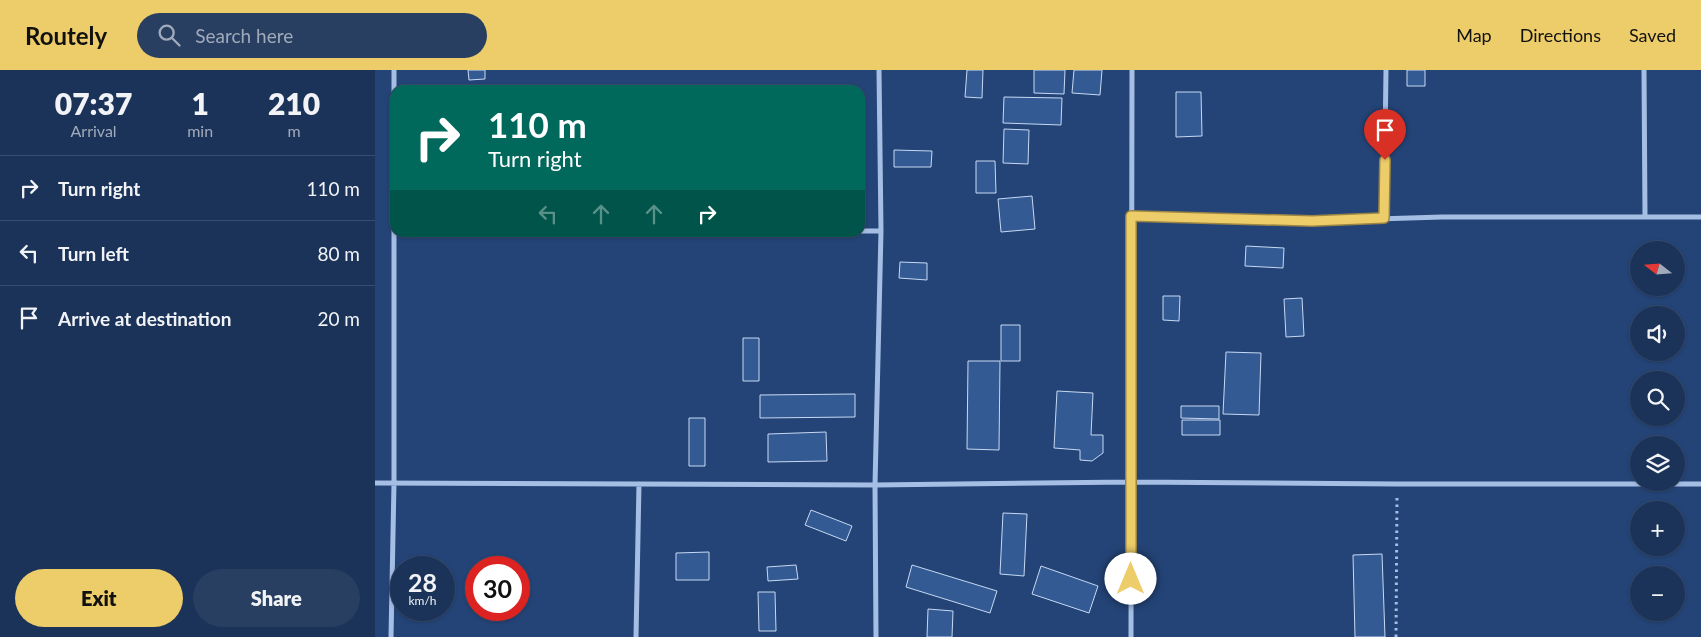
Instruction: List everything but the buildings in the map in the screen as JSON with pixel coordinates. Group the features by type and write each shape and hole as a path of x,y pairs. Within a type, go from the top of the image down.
{"street":[{"path":"394,70 394,85"},
{"path":"876,637 875,485 881,231 879,70"},
{"path":"1131,637 1132,70"},
{"path":"1384,218 1386,70"},
{"path":"1643,70 1645,216"},
{"path":"1131,216 1312,221 1384,218 1701,217"},
{"path":"865,231 881,231"},
{"path":"389,636 394,483 394,237"},
{"path":"375,483 875,485 1131,482 1701,484"},
{"path":"636,637 639,484"}],"path":[{"path":"1396,637 1397,484"}],"route":[{"path":"1131,579 1131,216 1312,221 1384,218 1385,160"}]}
